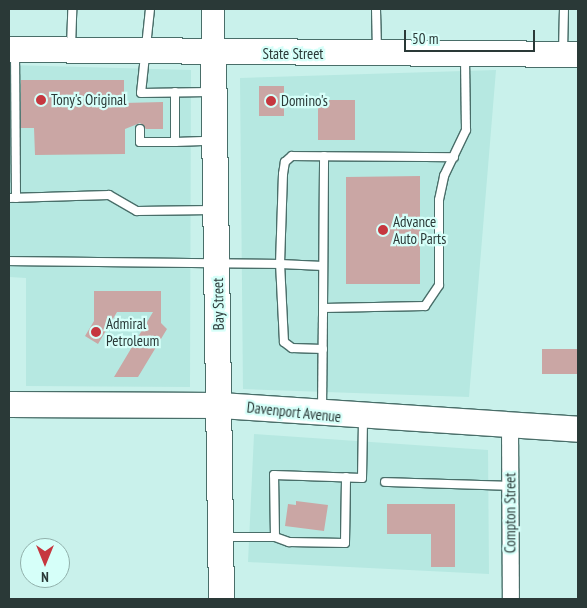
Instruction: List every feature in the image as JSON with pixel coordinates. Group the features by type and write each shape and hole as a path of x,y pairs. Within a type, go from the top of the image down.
{"main road":[{"name":"Bay Street","path":"213,9 220,405 221,599"},
{"name":"State Street","path":"12,49 213,54 570,54"},
{"name":"Davenport Avenue","path":"9,404 220,405 363,418 578,430"}],"street":[{"name":"Compton Street","path":"510,426 511,599"}],"lane":[{"path":"71,50 72,9"},
{"path":"141,102 148,52 150,9"},
{"path":"376,9 377,54"},
{"path":"564,9 570,54"},
{"path":"12,49 13,198 109,195 136,211 217,210"},
{"path":"323,308 414,308 425,306 433,297 439,285 441,186 466,130 464,54"},
{"path":"175,92 175,142"},
{"path":"141,93 214,92"},
{"path":"140,129 140,142 215,140"},
{"path":"323,349 292,348 284,342 280,264 285,162 292,156 454,157"},
{"path":"322,415 324,156"},
{"path":"9,261 323,266"},
{"path":"275,537 274,475 362,478 363,418"},
{"path":"220,537 275,537 289,542 346,543 346,477"},
{"path":"386,482 510,486"}],"shaded area":[{"path":"9,65 191,70 190,387 26,386 26,278 9,277"},
{"path":"496,70 469,397 243,389 240,78"},
{"path":"254,434 488,450 489,574 248,562"}],"building":[{"path":"21,80 124,80 124,103 163,102 163,129 146,129 140,123 125,129 125,154 35,155 34,128 21,128"},
{"name":"Domino's","path":"259,86 284,86 284,116 259,116"},
{"path":"318,100 355,100 355,140 318,140"},
{"name":"Advance Auto Parts","path":"420,176 420,284 346,284 346,177"},
{"path":"94,291 161,291 161,323 167,329 138,377 114,377 153,312 117,312 98,344 85,336 94,321"},
{"path":"542,349 578,349 578,374 542,374"},
{"path":"296,501 328,505 324,531 285,526 288,504 296,505"},
{"path":"387,504 455,504 455,567 431,567 431,534 387,534"}],"place":[{"name":"Tony's Original","path":"41,100"},
{"name":"Domino's","path":"271,101"},
{"name":"Advance Auto Parts","path":"383,230"},
{"name":"Admiral Petroleum","path":"96,332"}]}
